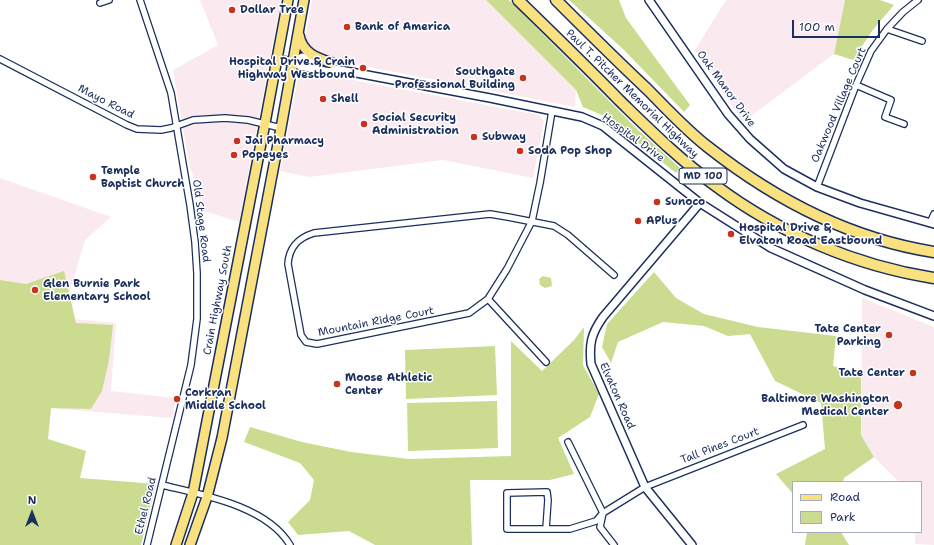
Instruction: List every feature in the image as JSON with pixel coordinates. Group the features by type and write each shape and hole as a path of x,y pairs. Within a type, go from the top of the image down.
{"highway":[{"name":"Paul T. Pitcher Memorial Highway","path":"518,0 659,139 694,170 717,187 776,224 815,243 878,266 934,278"},
{"name":"Paul T. Pitcher Memorial Highway","path":"556,0 678,121 730,164 784,199 818,216 850,229 885,240 934,252"}],"main road":[{"name":"Crain Highway South","path":"176,545 193,493 266,123 276,58 288,0"},
{"path":"190,545 207,497 222,438 282,128 304,0"},
{"path":"298,32 300,39 312,56 333,66"}],"street":[{"path":"100,3 109,0"},
{"name":"Old Stage Road","path":"140,0 169,87 177,126 195,242 197,273 197,319 191,365 165,471"},
{"name":"Oak Manor Drive","path":"649,0 728,114 750,139 784,170 816,187 860,203 932,224"},
{"name":"Oakwood Village Court","path":"816,187 871,51 887,29 903,12 918,0"},
{"path":"887,29 922,41"},
{"name":"Hospital Drive","path":"276,58 293,62 300,66 330,72 333,66 582,117 602,126 700,203 771,248 865,290 934,316"},
{"name":"Mayo Road","path":"0,59 127,125 137,128 161,130 193,120 213,118 248,120 266,123 282,128"},
{"path":"856,85 891,100 885,117 904,124"},
{"path":"546,362 488,300 507,269 532,221 552,111"},
{"name":"Elvaton Road","path":"692,545 645,487 591,364 590,340 602,317 700,203"},
{"name":"Mountain Ridge Court","path":"488,300 469,313 317,344 306,342 301,335 288,264 289,253 295,244 304,236 314,232 490,214 554,226 568,235 614,275"},
{"path":"932,224 934,214"},
{"name":"Tall Pines Court","path":"546,529 548,500 547,492 507,493 507,529 546,529 570,529 596,522 603,513 645,487 803,425"},
{"path":"568,442 603,513 600,527 614,545"},
{"name":"Ethel Road","path":"147,545 165,471"},
{"path":"162,484 229,503 261,516 273,525 287,539 290,545"}],"shaded area":[{"path":"200,0 281,0 239,222 204,211 189,163 173,70 218,45"},
{"path":"312,0 486,0 576,90 575,107 323,58 312,51 305,39"},
{"path":"726,0 845,0 834,54 743,122 695,50"},
{"path":"304,75 353,80 539,115 544,121 533,178 443,160 309,177 280,171 298,77"},
{"name":"Glen Burnie Park Elementary School","path":"0,178 111,217 85,240 62,318 116,323 111,391 176,398 172,418 0,404"},
{"name":"Baltimore Washington Medical Center","path":"862,298 934,327 934,545 915,544 915,533 922,533 922,481 898,481 874,457 861,435"}],"green space":[{"path":"486,0 509,0 637,129 680,168 676,173 604,116 583,107 576,90"},
{"path":"569,0 619,0 626,18 690,105 684,112 623,49"},
{"path":"845,0 880,0 894,5 872,31 853,60 834,54"},
{"path":"64,271 76,323 113,325 109,360 102,391 91,409 51,408 48,439 86,451 80,478 156,484 141,545 0,545 0,280 26,284"},
{"path":"654,272 676,298 704,314 758,327 836,336 833,366 861,374 861,435 874,457 844,478 843,481 792,481 792,493 776,474 825,449 821,403 775,381 750,334 728,336 704,326 663,322 618,342 611,363 602,347 607,324"},
{"path":"543,276 551,278 552,286 545,288 540,285 539,279"},
{"path":"584,327 583,365 599,394 590,417 558,438 574,474 550,480 470,480 472,545 375,545 349,531 298,535 288,522 310,500 314,480 300,463 244,442 250,427 302,442 351,452 409,459 511,456 511,341 542,371 574,340"},
{"path":"495,346 497,395 406,399 405,350"},
{"path":"497,401 498,448 408,451 407,403"},
{"path":"807,533 842,533 849,545 805,545"}],"place":[{"name":"Dollar Tree","path":"232,10"},
{"name":"Bank of America","path":"347,27"},
{"name":"Hospital Drive & Crain Highway Westbound","path":"363,68"},
{"name":"Southgate Professional Building","path":"523,78"},
{"name":"Shell","path":"323,99"},
{"name":"Social Security Administration","path":"364,124"},
{"name":"Subway","path":"474,137"},
{"name":"Jai Pharmacy","path":"237,141"},
{"name":"Soda Pop Shop","path":"520,151"},
{"name":"Popeyes","path":"234,155"},
{"name":"Temple Baptist Church","path":"93,177"},
{"name":"Sunoco","path":"657,202"},
{"name":"APlus","path":"638,221"},
{"name":"Hospital Drive & Elvaton Road Eastbound","path":"731,234"},
{"name":"Glen Burnie Park Elementary School","path":"35,290"},
{"name":"Tate Center Parking","path":"889,335"},
{"name":"Tate Center","path":"913,373"},
{"name":"Moose Athletic Center","path":"337,384"},
{"name":"Corkran Middle School","path":"177,399"},
{"name":"Baltimore Washington Medical Center","path":"898,405"}]}
